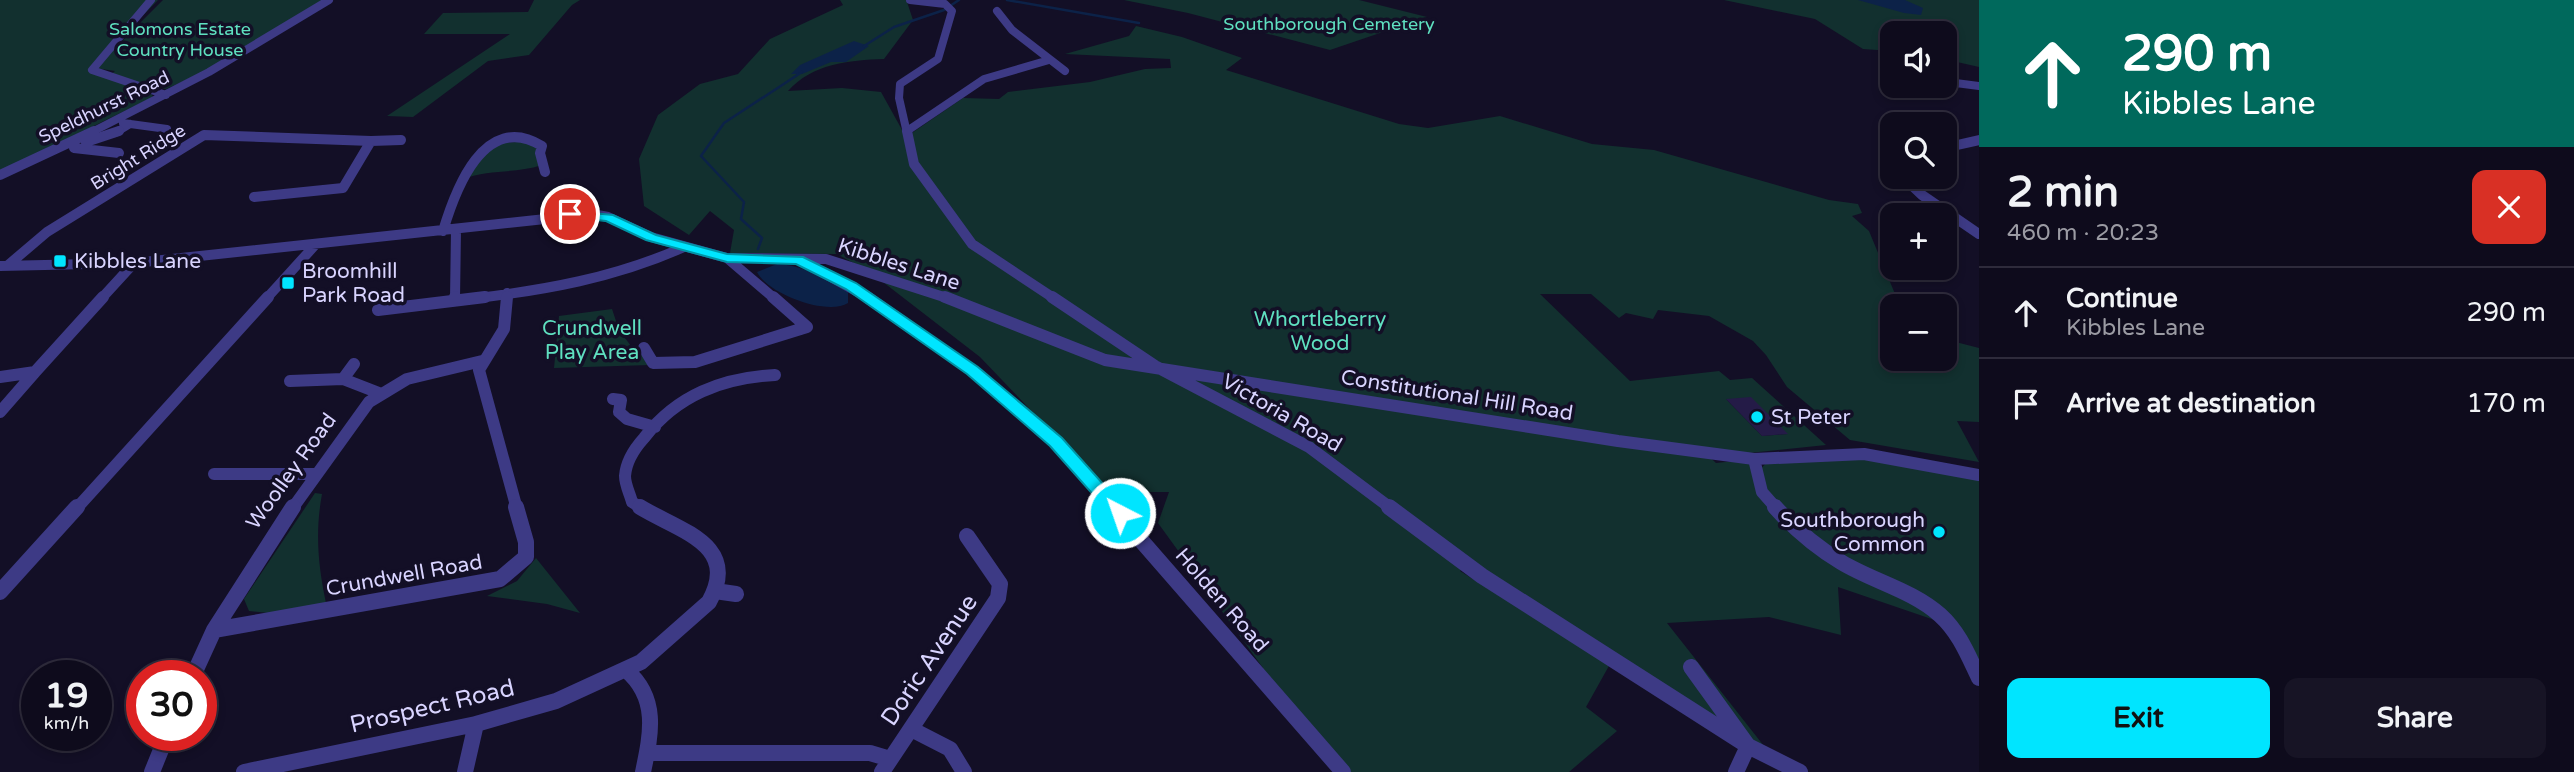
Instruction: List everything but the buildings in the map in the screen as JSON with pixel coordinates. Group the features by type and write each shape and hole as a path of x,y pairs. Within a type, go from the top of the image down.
{"street":[{"path":"151,0 92,70 166,94"},
{"name":"Speldhurst Road","path":"0,175 166,94 282,31 329,0"},
{"name":"Victoria Road","path":"910,0 945,4 952,11 938,59 900,84 899,99 914,164 972,244 1155,366 1309,447 1482,576 1748,746 1800,772"},
{"path":"996,11 1012,30 1065,71"},
{"path":"907,131 984,79 1049,60"},
{"path":"1957,86 1979,86"},
{"path":"112,122 167,129"},
{"path":"49,157 118,132 130,124"},
{"name":"Bright Ridge","path":"4,266 47,232 204,135 304,141"},
{"path":"443,231 458,188 477,154 487,146 512,138 536,141 542,146 541,165 545,172"},
{"path":"304,141 401,140"},
{"path":"1957,145 1979,140"},
{"path":"254,197 343,188 371,141"},
{"path":"70,148 119,153"},
{"path":"1916,189 1979,234"},
{"name":"Kibbles Lane","path":"4,266 134,263 592,214 608,217 651,237 727,258 826,259 942,296 1105,360 1155,366"},
{"path":"455,300 456,230"},
{"path":"0,592 316,244"},
{"path":"378,310 507,293 610,275 652,262 684,247"},
{"path":"644,348 653,363 695,362 807,327 727,258"},
{"path":"745,272 777,260"},
{"name":"Holden Road","path":"799,260 851,286 973,370 1056,442 1343,772"},
{"path":"0,412 134,263"},
{"path":"482,361 497,344 504,329 507,293"},
{"name":"Woolley Road","path":"200,660 214,630 270,539 369,402 379,393 407,379 482,361"},
{"name":"Crundwell Road","path":"214,630 500,579 519,566 526,557 526,542 480,376 482,361"},
{"path":"343,379 354,364"},
{"name":"Constitutional Hill Road","path":"1155,366 1481,421 1754,459 1864,454 1979,475"},
{"path":"0,377 35,372"},
{"path":"736,594 715,591 718,562 704,541 673,527 632,502 625,477 635,450 687,397 760,375 775,375"},
{"path":"290,381 343,379 379,393"},
{"path":"613,399 621,400 619,412 626,419 655,427"},
{"path":"1754,459 1762,492 1792,526 1842,562 1924,603 1940,615 1959,636 1979,678"},
{"path":"214,474 317,474"},
{"name":"Doric Avenue","path":"886,766 998,598 1000,584 967,536"},
{"name":"Prospect Road","path":"244,772 289,767 476,724 555,701 641,662 697,615 715,591"},
{"path":"1691,667 1748,746 1736,772"},
{"path":"626,670 642,680 651,701 643,772"},
{"path":"465,772 476,724"},
{"path":"911,729 950,748 959,756 964,772"},
{"path":"152,772 161,751"},
{"path":"647,753 870,753 886,766"}],"green space":[{"path":"0,0 158,0 89,71 151,93 153,97 0,172"},
{"name":"Salomons Estate Country House","path":"163,0 327,0 204,72 166,89 110,75 115,71 95,68"},
{"path":"534,0 580,0 572,5 529,55 488,61 413,117 387,116 510,34 424,34 443,13 528,12"},
{"name":"Whortleberry Wood","path":"840,0 921,0 907,2 913,20 884,59 845,62 820,69 788,91 842,88 881,92 906,137 963,98 999,99 1008,92 1090,82 1145,69 1171,68 1170,59 1065,54 1129,36 1136,26 1182,37 1242,58 1226,70 1399,124 1428,128 1500,116 1592,144 1654,150 1829,200 1858,204 1862,213 1852,216 1869,231 1880,258 1880,280 1889,280 1895,294 1880,294 1880,371 1957,371 1957,342 1979,348 1979,422 1957,421 1979,462 1850,440 1787,387 1766,355 1753,341 1709,316 1658,310 1653,319 1626,313 1619,318 1591,294 1540,294 1630,381 1719,371 1730,380 1752,378 1826,445 1740,454 1698,446 1716,463 1754,459 1762,492 1792,526 1952,626 1838,587 1841,635 1769,617 1667,623 1775,760 1468,563 1460,571 1610,664 1586,707 1617,731 1569,772 1343,772 1253,668 1263,668 1158,523 1169,492 1109,492 980,357 870,272 837,254 730,253 734,230 710,211 689,235 644,206 639,159 658,115 700,84 738,74 770,39 843,5","holes":["1726,399 1787,434 1762,436"]},
{"name":"Southborough Cemetery","path":"1124,0 1359,0 1427,17 1330,50 1188,13"},
{"path":"1724,0 1979,0 1979,67 1957,62 1957,21 1880,21 1880,50 1863,49 1815,19"},
{"path":"536,141 542,165 463,179 496,143"},
{"name":"Crundwell Play Area","path":"612,309 619,330 631,346 644,348 650,365 554,368 559,316"},
{"name":"Southborough Common","path":"1849,456 1979,478 1979,664 1955,625 1811,538 1763,487 1759,471 1766,463"},
{"path":"315,493 322,494 318,548 326,603 269,613 249,611 244,599"},
{"path":"536,558 580,613 547,604 487,596 517,581"}],"water":[{"path":"1858,0 1905,0 1923,8 1921,15 1904,13"},
{"path":"854,41 869,46 846,62 831,62 802,74 791,74 800,65"},
{"path":"777,264 805,270 831,282 848,292 848,303 826,307 785,295 763,280 757,272"}],"waterway":[{"path":"864,46 894,27 944,10 959,0"},
{"path":"1007,0 1139,23"},
{"path":"758,249 762,238 741,219 744,202 701,156 724,123 802,72"}],"place":[{"name":"Kibbles Lane","path":"60,261"},
{"name":"Broomhill Park Road","path":"288,283"},
{"name":"St Peter","path":"1757,417"},
{"name":"Southborough Common","path":"1939,532"}],"route":[{"path":"570,214 608,217 651,237 727,258 799,260 851,286 973,370 1056,442 1120,513"}]}
